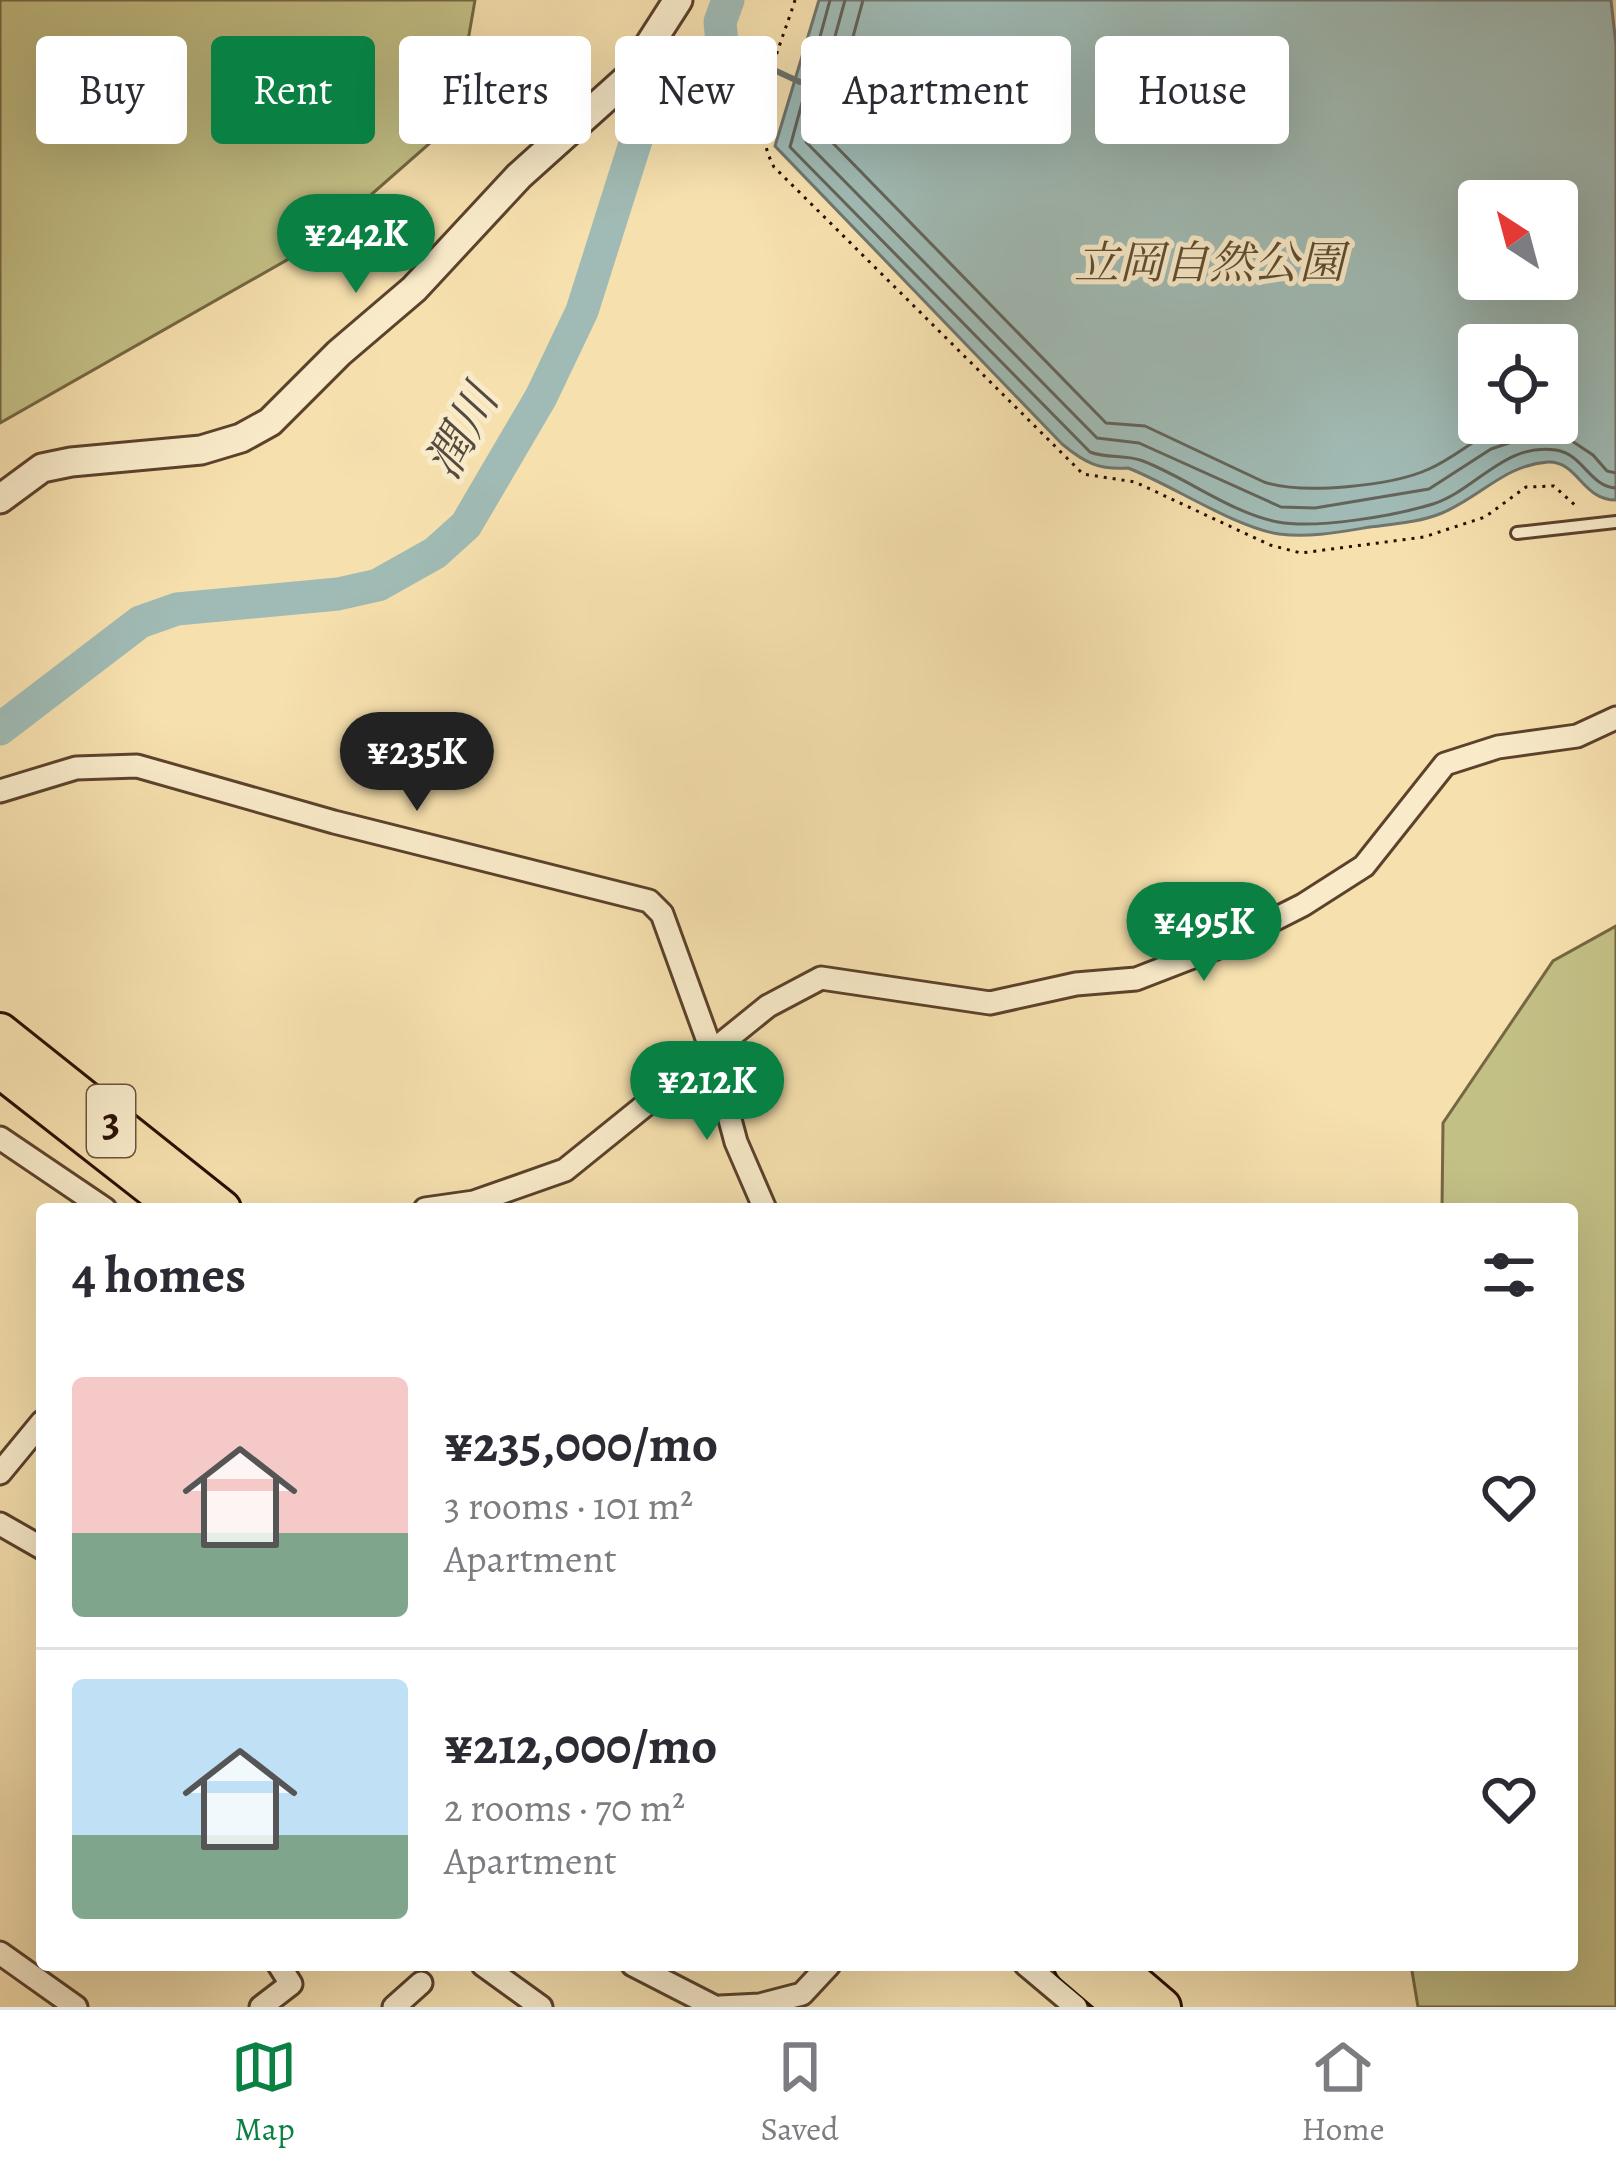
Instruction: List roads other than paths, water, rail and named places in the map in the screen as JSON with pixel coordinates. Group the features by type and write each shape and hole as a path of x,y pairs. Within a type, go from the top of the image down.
{"highway":[{"name":"3","path":"0,1033 214,1203"},
{"name":"3","path":"0,1069 171,1203"},
{"path":"1080,1971 1122,2007"},
{"path":"1121,1971 1162,2007"}],"street":[{"path":"0,499 42,469 201,450 241,438 270,422 339,352 414,289 519,176 628,78 678,0"},
{"path":"467,1203 565,1170 767,1006 821,978 990,1003 1076,983 1136,979 1303,905 1364,866 1445,764 1498,747 1577,736 1616,718"},
{"path":"0,791 76,768 137,766 334,822 649,901 662,914 712,1052 736,1142 762,1203"},
{"path":"0,1138 96,1203"},
{"path":"0,1473 36,1429"},
{"path":"0,1523 36,1544"},
{"path":"0,1953 76,2007"},
{"path":"261,2007 291,1984 283,1971"},
{"path":"491,1971 542,2007"},
{"path":"645,1971 718,2007 804,2001 825,1971"},
{"path":"1033,1971 1076,2007"},
{"path":"394,2007 421,1983"}],"lane":[{"path":"1517,533 1616,522"}],"water":[{"name":"立岡自然公園","path":"819,0 1611,0 1616,45 1616,500 1595,494 1567,468 1548,462 1505,475 1425,519 1325,534 1279,534 1243,524 1128,468 1093,464 1062,444 775,146 801,60 801,144 1071,144 1071,36 808,36"}],"waterway":[{"name":"潤川","path":"0,729 140,622 177,609 338,594 378,585 435,553 466,525 541,397 582,311 639,131 688,85 724,64 720,22 728,0"},
{"path":"777,71 800,82"}]}
